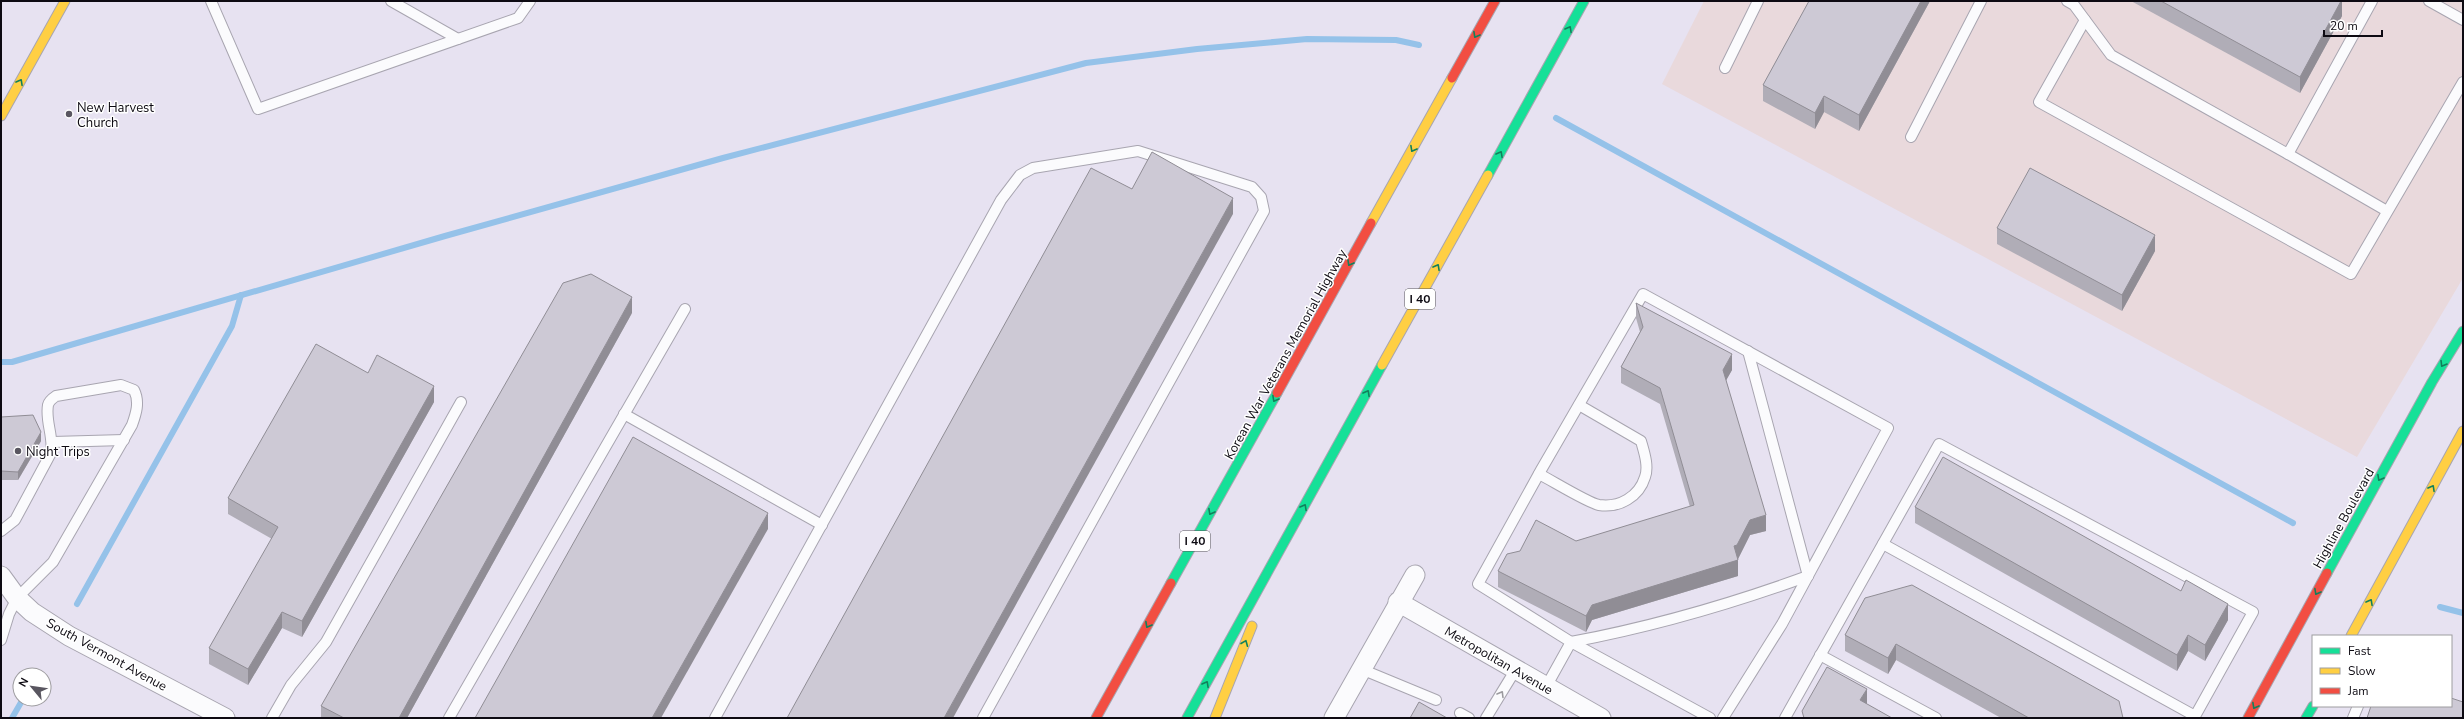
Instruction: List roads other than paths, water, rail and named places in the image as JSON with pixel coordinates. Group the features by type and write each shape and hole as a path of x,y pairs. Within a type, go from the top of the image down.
{"main road":[{"path":"1,116 65,1"},
{"name":"Korean War Veterans Memorial Highway","path":"1096,718 1495,1"},
{"name":"I 40","path":"1187,718 1584,1"},
{"name":"Highline Boulevard","path":"2248,718 2432,382 2463,331"},
{"path":"2352,635 2463,431"},
{"path":"1215,718 1285,541"},
{"path":"2306,718 2312,707"}],"street":[{"path":"1334,718 1398,602 1415,575"},
{"name":"South Vermont Avenue","path":"1,576 17,598 32,612 69,636 226,718"},
{"name":"Metropolitan Avenue","path":"1398,602 1600,718"}],"lane":[{"path":"211,1 258,110 518,18 530,1"},
{"path":"391,1 458,39"},
{"path":"1725,68 1758,1"},
{"path":"1910,137 1981,1"},
{"path":"2067,1 2074,5 2112,55 2387,211"},
{"path":"2288,154 2372,1"},
{"path":"2429,1 2463,20"},
{"path":"2085,20 2039,102 2351,274 2463,82"},
{"path":"715,718 1001,200 1020,175 1033,168 1138,151 1247,184 1257,192 1264,203 1264,211 983,718"},
{"path":"1710,718 1570,642 1478,584 1539,474 1643,294 1888,428 1782,624 1723,718"},
{"path":"449,718 685,308"},
{"path":"1748,351 1808,576"},
{"path":"1,531 15,520 46,464 53,442 48,405 51,399 56,396 121,385 134,390 136,395 137,412 124,440 53,562 17,598 8,614 1,640"},
{"path":"272,718 291,685 326,642 461,402"},
{"path":"1539,474 1598,505 1619,504 1637,494 1646,477 1646,458 1641,441 1579,405"},
{"path":"624,414 822,525"},
{"path":"53,442 124,440"},
{"path":"1785,718 1939,444 2253,612 2195,717 1883,544"},
{"path":"1570,642 1620,633 1763,592 1808,576"},
{"path":"1546,687 1570,642"},
{"path":"1820,655 1936,718"},
{"path":"1361,669 1436,700"},
{"path":"1486,718 1516,669"},
{"path":"2353,718 2358,707"}],"waterway":[{"path":"1,362 12,362 445,236 723,158 1086,63 1197,49 1307,39 1396,40 1419,45"},
{"path":"1556,118 2293,523"},
{"path":"77,604 232,326 241,295"},
{"path":"2440,607 2463,613"},
{"path":"12,718 18,707"}],"place":[{"name":"New Harvest Church","path":"69,114"},
{"name":"Night Trips","path":"18,451"}]}
